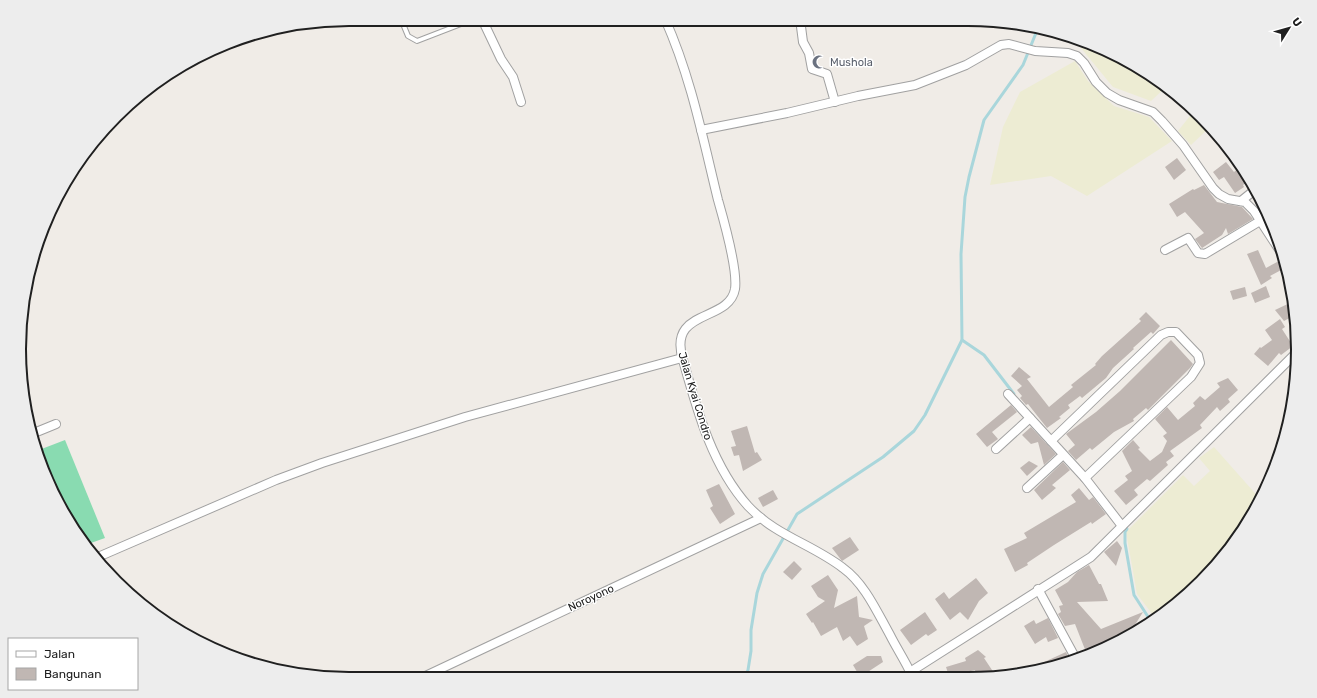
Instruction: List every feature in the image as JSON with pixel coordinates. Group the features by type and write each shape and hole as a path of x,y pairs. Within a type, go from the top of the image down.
{"street":[{"path":"485,26 501,59 513,77 521,102"},
{"name":"Jalan Kyai Condro","path":"668,26 683,64 701,130 726,230 735,277 735,289 728,301 696,319 685,329 680,338 682,358 710,444 734,489 761,518 777,531 827,557 855,577 876,610 910,672"},
{"path":"801,26 803,42 808,53 812,69 827,74 835,102"},
{"path":"701,130 915,85 966,65 1001,45 1009,44 1035,50 1068,53 1077,56 1084,63 1096,82 1107,93 1118,100 1152,112 1162,120 1219,194 1228,199 1241,201 1249,205 1271,238"},
{"path":"1241,201 1251,193"},
{"path":"1165,250 1188,238 1198,252 1205,254 1260,221"},
{"path":"1053,439 1161,335 1168,332 1176,332 1198,355 1200,360 1199,365 1190,377 1086,477"},
{"path":"101,556 276,480 322,463 465,417 682,358"},
{"path":"914,672 1038,589 1091,557 1291,358"},
{"path":"1008,394 1030,418 1053,439 1063,455 1086,477 1124,523"},
{"path":"996,449 1030,418"},
{"path":"37,432 56,424"},
{"path":"1027,488 1063,455"},
{"name":"Noroyono","path":"434,672 761,518"},
{"path":"1038,589 1074,654"}],"lane":[{"path":"404,26 408,36 417,41 456,26"}],"green space":[{"path":"1079,46 1111,59 1130,69 1162,91 1151,101 1113,87"},
{"path":"1075,61 1088,81 1114,106 1149,117 1172,141 1087,196 1051,176 990,185 1003,127 1020,92"},
{"path":"1190,115 1206,131 1191,145 1178,131"},
{"path":"65,440 105,538 91,543 80,528 59,492 42,449"},
{"path":"1214,447 1256,495 1237,528 1211,562 1181,592 1152,614 1137,594 1126,532 1183,475 1194,486 1210,471 1199,458"}],"building":[{"path":"1177,158 1186,170 1174,180 1165,167"},
{"path":"1226,162 1234,172 1237,170 1245,183 1243,185 1244,187 1235,193 1224,177 1219,180 1213,172"},
{"path":"1204,185 1217,202 1242,207 1253,219 1228,234 1226,228 1222,235 1202,248 1195,239 1204,233 1185,212 1177,217 1169,204 1193,189 1194,190"},
{"path":"1258,250 1266,268 1279,261 1281,270 1270,276 1272,278 1261,285 1247,254"},
{"path":"1266,286 1270,297 1255,303 1251,293"},
{"path":"1245,287 1247,296 1233,300 1230,291"},
{"path":"1288,304 1289,318 1284,321 1275,310"},
{"path":"1146,312 1160,326 1153,334 1151,332 1133,348 1134,349 1113,368 1106,378 1082,398 1080,396 1068,405 1070,408 1059,417 1061,418 1047,428 1028,404 1026,405 1020,398 1022,396 1017,390 1022,386 1011,376 1019,367 1031,377 1027,379 1049,407 1073,387 1071,385 1096,365 1095,364 1102,356 1141,321 1139,319"},
{"path":"1280,319 1285,327 1282,329 1291,342 1291,348 1281,355 1279,353 1268,366 1254,354 1260,347 1261,348 1272,340 1265,330"},
{"path":"1171,340 1193,364 1190,368 1148,410 1146,408 1133,419 1134,421 1114,432 1092,450 1090,448 1076,460 1068,451 1075,445 1066,434 1096,412 1120,391"},
{"path":"1228,378 1238,390 1228,399 1230,402 1220,411 1217,407 1200,425 1202,428 1170,451 1174,456 1166,462 1168,465 1150,481 1147,479 1134,490 1138,495 1126,505 1114,491 1128,480 1125,476 1132,471 1122,451 1133,440 1140,448 1138,449 1150,461 1162,452 1167,441 1163,436 1167,433 1155,419 1167,407 1178,420 1195,406 1193,403 1200,396 1205,400 1220,387 1217,383"},
{"path":"1011,405 1017,412 992,432 998,439 987,447 976,434"},
{"path":"747,426 755,453 757,452 762,460 743,471 739,455 734,456 731,447 736,446 731,431"},
{"path":"1031,427 1056,454 1044,465 1038,442 1031,444 1022,435"},
{"path":"1029,461 1038,466 1027,476 1020,468"},
{"path":"1063,462 1070,470 1052,485 1056,488 1042,500 1034,490"},
{"path":"719,484 735,514 720,524 710,508 713,506 706,490"},
{"path":"1079,488 1089,500 1093,497 1106,514 1092,524 1091,522 1054,545 1027,563 1028,565 1015,572 1004,549 1027,538 1024,533 1076,502 1071,495"},
{"path":"773,490 778,499 763,507 758,498"},
{"path":"850,537 859,550 842,561 832,548"},
{"path":"1117,541 1122,548 1116,566 1104,552"},
{"path":"794,561 802,569 792,580 783,572"},
{"path":"1089,565 1099,584 1101,584 1108,601 1077,602 1101,629 1143,612 1134,626 1111,639 1085,650 1075,624 1065,626 1058,614 1061,612 1059,606 1063,605 1055,590 1068,582 1077,572"},
{"path":"828,575 838,590 834,608 857,596 859,617 873,620 864,626 868,639 857,646 850,636 843,641 837,627 821,636 813,622 812,623 806,614 825,601 818,597 811,586"},
{"path":"976,578 988,593 979,601 968,620 960,612 950,620 935,599 944,592 949,599"},
{"path":"925,612 937,630 928,636 926,634 911,645 900,630"},
{"path":"1048,618 1058,638 1048,642 1046,637 1035,644 1024,626 1034,620 1036,624"},
{"path":"978,650 986,657 984,658 992,671 948,672 946,667 966,661 965,658"},
{"path":"1066,652 1068,656 1052,661 1042,663"},
{"path":"867,656 881,656 883,662 868,672 857,672 853,665"}],"waterway":[{"path":"747,672 751,651 751,630 757,593 763,574 797,514 883,457 914,431 925,415 962,340 961,254 965,197 969,177 984,120 1023,65 1036,33"},
{"path":"962,340 984,355 1014,394"},
{"path":"1124,525 1127,529 1125,532 1125,543 1134,595 1148,617"}],"place":[{"name":"Mushola","path":"819,62"}]}
